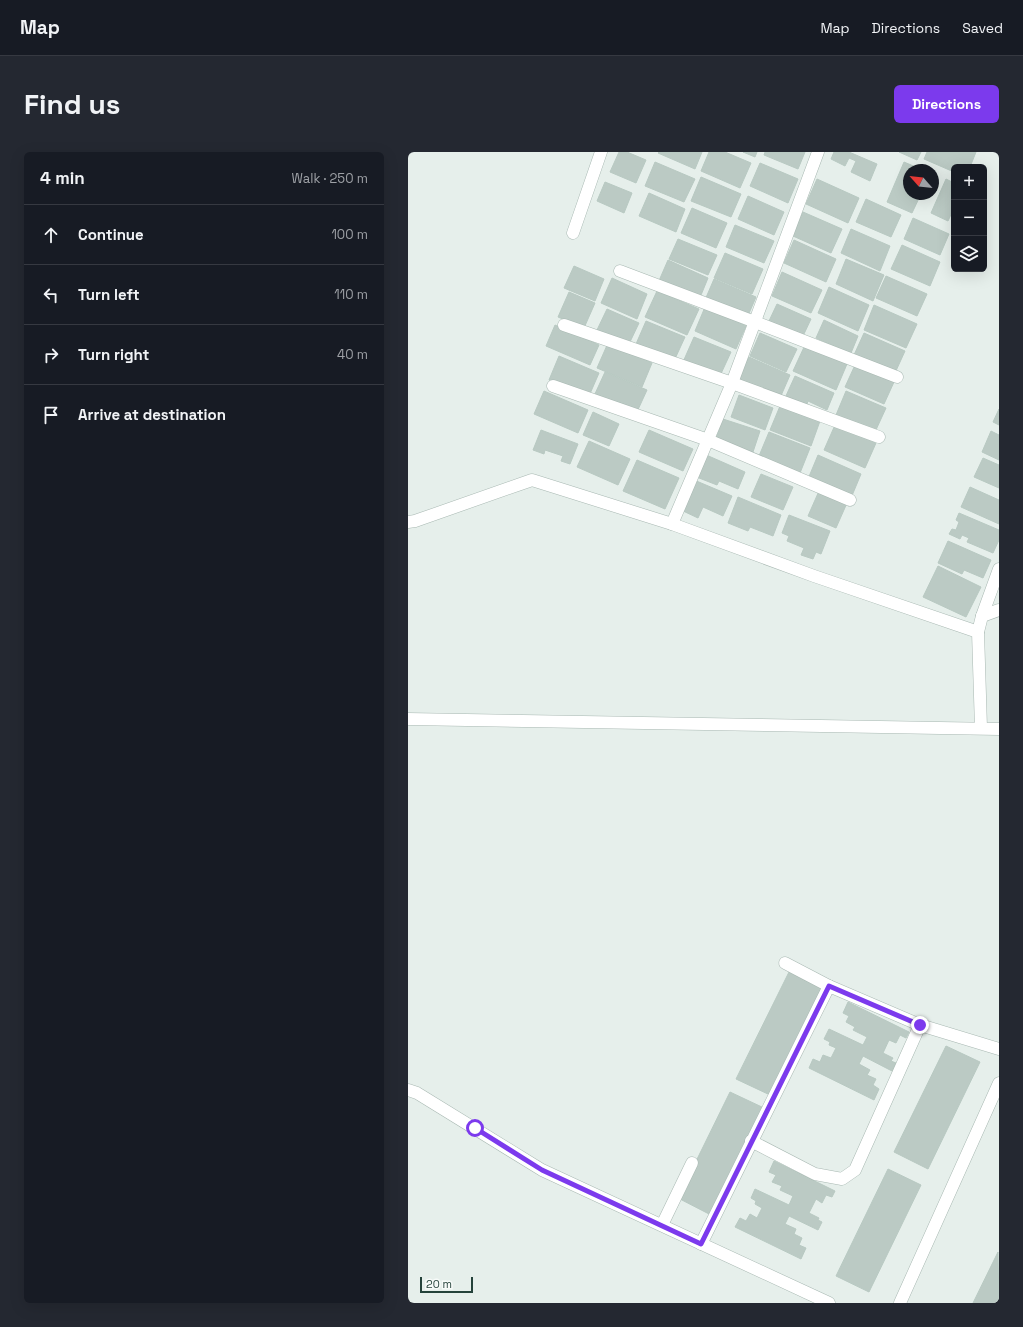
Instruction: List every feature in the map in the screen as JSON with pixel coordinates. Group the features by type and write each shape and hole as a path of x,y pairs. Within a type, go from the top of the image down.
{"street":[{"path":"573,233 601,152"},
{"path":"672,524 732,382 818,152"},
{"path":"620,271 897,377"},
{"path":"564,325 732,382 879,437"},
{"path":"553,386 708,440 850,500"},
{"path":"408,522 415,521 532,480 672,524 814,576 978,632"},
{"path":"981,728 978,632 982,616 999,569"},
{"path":"982,616 999,610"},
{"path":"408,718 999,729"},
{"path":"785,963 829,986 920,1025 999,1048"},
{"path":"701,1244 829,986"},
{"path":"751,1142 815,1174 842,1179 855,1170 920,1025"},
{"path":"900,1303 999,1083"},
{"path":"408,1090 418,1093 542,1170 829,1303"},
{"path":"662,1225 692,1163"}],"building":[{"path":"619,152 627,152 646,160 636,183 610,172"},
{"path":"702,152 695,169 658,153"},
{"path":"709,152 725,152 751,163 740,188 701,171"},
{"path":"743,152 757,152 755,157"},
{"path":"765,152 805,152 798,169 764,155"},
{"path":"834,152 849,152 877,164 870,181 851,172 856,161 849,158 845,166 831,159"},
{"path":"899,152 921,152 917,160"},
{"path":"927,152 976,152 971,164 951,164 951,171 939,166 939,164 924,159"},
{"path":"655,162 695,179 684,202 645,186"},
{"path":"760,163 798,179 788,203 750,186"},
{"path":"903,164 903,200 918,200 912,213 887,202"},
{"path":"701,177 741,194 731,217 691,201"},
{"path":"817,179 859,198 848,223 806,204"},
{"path":"946,179 951,182 951,214 948,221 931,213 937,200 939,200 939,195"},
{"path":"605,182 632,193 624,213 597,201"},
{"path":"649,193 685,209 676,232 639,216"},
{"path":"748,196 784,212 774,235 738,219"},
{"path":"866,199 901,215 891,237 856,222"},
{"path":"692,208 727,223 716,248 681,233"},
{"path":"803,212 842,229 831,253 793,236"},
{"path":"913,218 949,234 940,255 904,239"},
{"path":"735,225 774,241 764,263 726,247"},
{"path":"851,229 890,246 880,271 841,253"},
{"path":"678,239 717,255 708,275 669,259"},
{"path":"794,240 836,259 826,282 784,263"},
{"path":"902,245 940,262 930,286 891,269"},
{"path":"725,253 763,269 752,294 714,278"},
{"path":"846,259 884,275 873,301 836,284"},
{"path":"668,260 708,278 699,300 658,283"},
{"path":"574,266 604,279 595,301 564,288"},
{"path":"782,272 822,290 811,313 772,296"},
{"path":"886,276 927,294 917,316 876,298"},
{"path":"612,278 647,294 637,319 601,303"},
{"path":"714,279 756,297 747,318 705,300"},
{"path":"829,287 869,305 858,331 818,313"},
{"path":"657,291 699,309 687,335 645,317"},
{"path":"569,292 595,303 584,328 558,317"},
{"path":"777,304 811,319 803,336 769,321"},
{"path":"874,305 917,324 906,348 864,330"},
{"path":"705,307 746,326 736,349 695,331"},
{"path":"607,309 639,323 629,344 597,330"},
{"path":"824,320 858,336 851,353 816,338"},
{"path":"646,321 685,337 674,361 636,344"},
{"path":"555,325 599,345 590,365 546,346"},
{"path":"760,333 797,349 786,372 750,356"},
{"path":"864,333 905,351 895,373 854,355"},
{"path":"694,337 731,352 719,378 683,362"},
{"path":"608,343 652,363 642,387 597,368"},
{"path":"805,345 847,364 836,390 793,371"},
{"path":"559,356 599,373 589,396 549,380"},
{"path":"749,357 790,375 780,398 739,380"},
{"path":"855,365 894,382 884,404 845,387"},
{"path":"605,372 647,390 636,414 594,396"},
{"path":"795,376 834,393 827,410 808,401 806,407 785,398"},
{"path":"544,391 588,410 578,433 534,414"},
{"path":"846,391 886,408 875,432 836,415"},
{"path":"739,395 773,408 765,430 731,417"},
{"path":"780,406 820,421 811,446 770,430"},
{"path":"999,409 999,425 993,422"},
{"path":"593,412 619,424 609,446 583,435"},
{"path":"723,419 760,431 752,455 715,442"},
{"path":"835,425 876,443 865,468 824,450"},
{"path":"541,430 578,444 570,464 561,461 563,456 545,450 544,454 533,450"},
{"path":"649,430 693,449 683,471 639,452"},
{"path":"991,431 999,435 999,460 982,452"},
{"path":"769,432 810,448 800,473 759,456"},
{"path":"589,441 630,459 618,485 577,467"},
{"path":"704,454 745,472 738,489 719,481 717,485 694,476"},
{"path":"818,455 861,474 851,498 808,479"},
{"path":"983,458 999,465 999,488 974,477"},
{"path":"637,460 679,478 665,509 623,491"},
{"path":"761,474 793,487 783,510 751,497"},
{"path":"694,480 732,496 723,516 703,507 698,518 681,510"},
{"path":"970,487 999,500 999,524 961,507"},
{"path":"819,491 847,503 836,528 808,516"},
{"path":"738,497 781,515 773,536 750,527 748,531 728,523"},
{"path":"959,513 999,530 999,540 993,553 967,542 969,538 962,535 960,539 949,534 952,529 956,530 959,522 956,520"},
{"path":"789,515 830,531 821,554 816,552 813,559 801,555 804,548 787,541 789,536 782,533"},
{"path":"948,541 991,560 983,578 964,570 962,574 938,563"},
{"path":"938,566 981,587 966,617 923,597"},
{"path":"789,972 822,988 770,1095 736,1079"},
{"path":"848,1002 909,1032 906,1038 900,1035 896,1043 889,1040 883,1053 893,1058 891,1061 896,1063 892,1071 863,1056 859,1064 870,1070 867,1075 876,1079 873,1085 879,1089 874,1100 809,1068 813,1059 820,1062 823,1055 831,1058 836,1048 829,1045 830,1042 824,1039 829,1029 863,1045 867,1037 853,1030 855,1027 846,1022 849,1016 843,1013"},
{"path":"946,1046 980,1062 928,1169 894,1152"},
{"path":"730,1092 764,1108 711,1215 678,1198"},
{"path":"774,1161 835,1191 832,1197 826,1195 822,1203 816,1199 809,1213 819,1218 818,1220 822,1222 818,1230 789,1216 785,1224 796,1229 794,1234 802,1238 799,1245 806,1248 801,1259 735,1227 740,1218 746,1221 750,1214 757,1218 762,1208 755,1204 756,1201 751,1198 755,1189 789,1205 793,1196 780,1190 782,1186 772,1182 776,1175 769,1172"},
{"path":"888,1169 921,1185 869,1292 836,1276"},
{"path":"998,1252 999,1303 973,1303"}],"route":[{"path":"475,1128 542,1170 701,1244 829,986 920,1025"}]}
